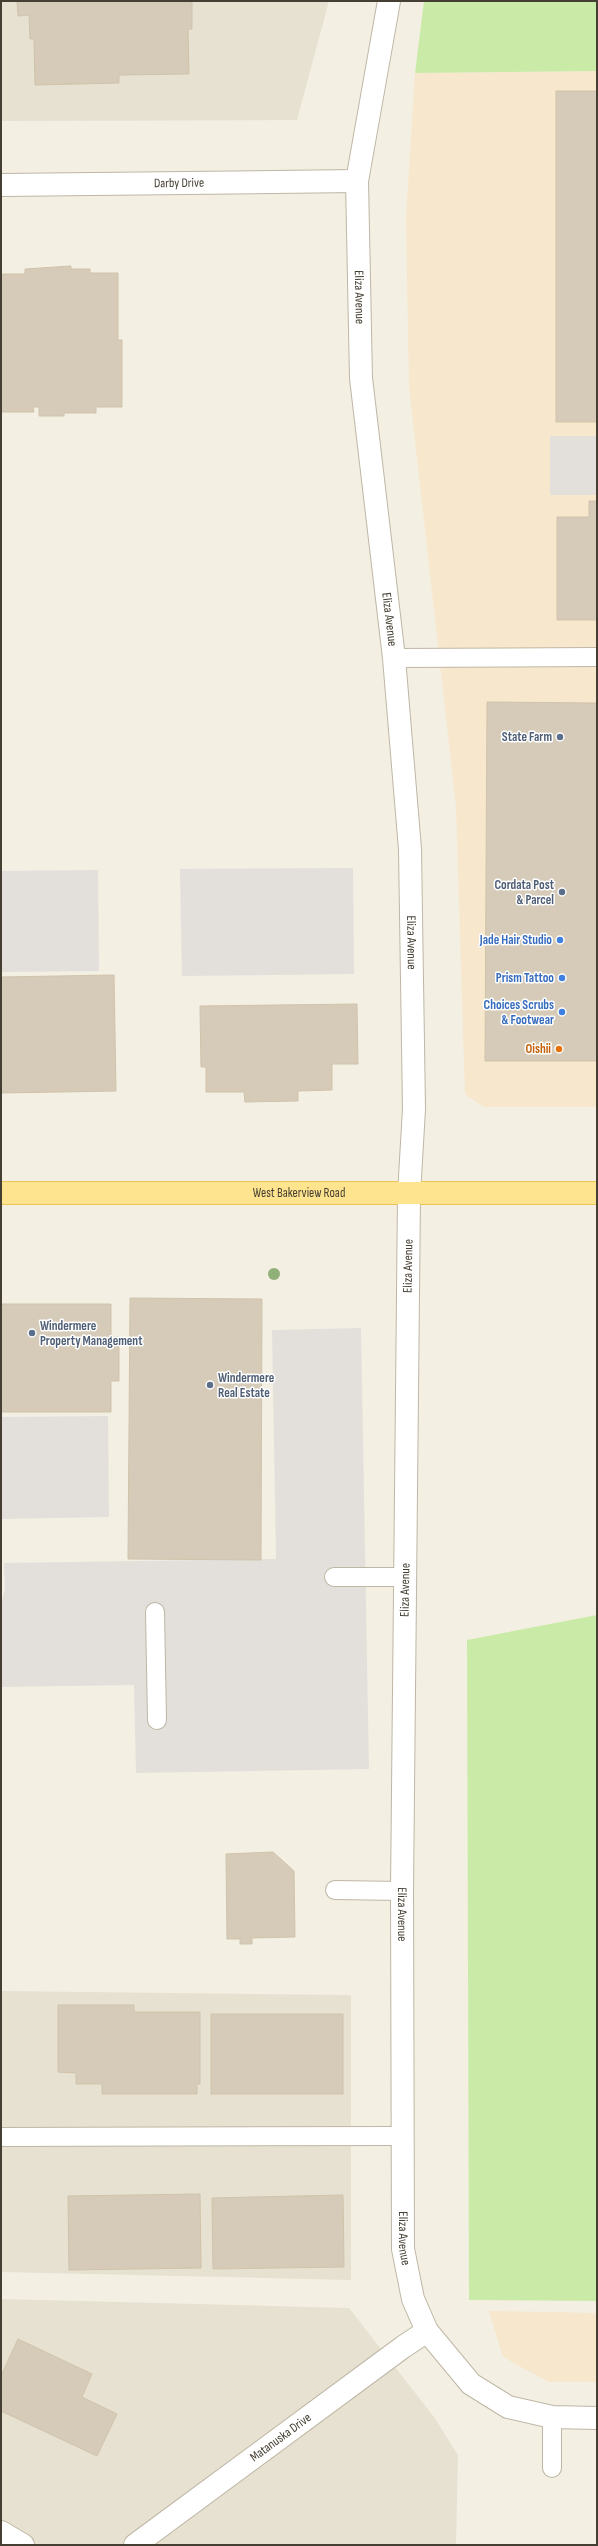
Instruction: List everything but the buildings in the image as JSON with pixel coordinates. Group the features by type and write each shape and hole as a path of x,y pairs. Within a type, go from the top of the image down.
{"main road":[{"name":"West Bakerview Road","path":"1,1193 597,1193"}],"street":[{"name":"Eliza Avenue","path":"389,1 357,181 361,378 394,658 411,886 414,1109 409,1194 405,1577 402,1891 403,2249 413,2299 428,2331 471,2384 508,2407 552,2417 597,2418"},
{"name":"Darby Drive","path":"1,186 357,181"},
{"name":"Matanuska Drive","path":"135,2545 403,2347 428,2331"},
{"path":"1,2532 23,2545"}],"lane":[{"path":"394,658 597,657"},
{"path":"334,1577 405,1577"},
{"path":"155,1612 157,1720"},
{"path":"335,1890 402,1891"},
{"path":"1,2137 402,2136"},
{"path":"552,2417 552,2468"}],"shaded area":[{"path":"1,1 329,1 297,120 1,121"},
{"path":"597,71 597,1107 484,1107 465,1094 456,807 409,386 406,218 415,73"},
{"path":"550,436 597,436 597,495 550,495"},
{"path":"353,868 354,974 182,976 180,869"},
{"path":"98,870 99,971 1,972 1,871"},
{"path":"361,1328 369,1769 136,1773 134,1685 1,1687 1,1604 5,1589 4,1563 276,1559 272,1330"},
{"path":"108,1416 109,1517 1,1519 1,1417"},
{"path":"1,1991 351,1995 351,2280 1,2272"},
{"path":"1,2299 349,2308 434,2417 458,2455 456,2545 1,2545"},
{"path":"489,2311 597,2313 597,2382 549,2382 503,2357"}],"green space":[{"path":"424,1 597,1 597,71 415,73"},
{"path":"597,1615 597,2301 469,2300 467,1640"}],"place":[{"name":"State Farm","path":"560,737"},
{"name":"Cordata Post & Parcel","path":"562,892"},
{"name":"Jade Hair Studio","path":"560,940"},
{"name":"Prism Tattoo","path":"562,978"},
{"name":"Choices Scrubs & Footwear","path":"562,1012"},
{"name":"Oishii","path":"559,1049"},
{"name":"Windermere Property Management","path":"32,1333"},
{"name":"Windermere Real Estate","path":"210,1385"}]}
